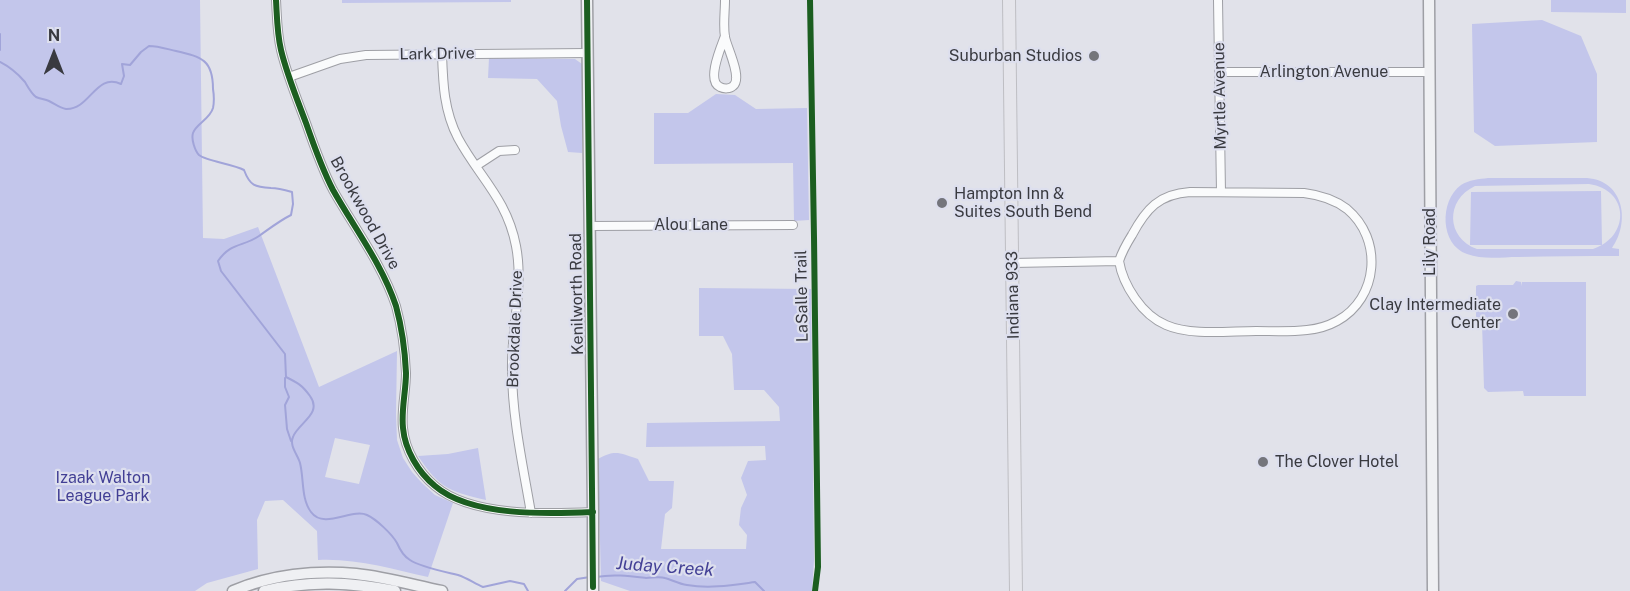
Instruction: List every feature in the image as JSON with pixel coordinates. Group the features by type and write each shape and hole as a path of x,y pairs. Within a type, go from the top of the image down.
{"main road":[{"name":"Indiana 933","path":"1009,0 1016,591"}],"street":[{"name":"Brookwood Drive","path":"276,0 279,38 289,77 325,172 350,220 379,265 396,308 404,344 406,375 403,428 411,457 426,478 436,487 446,494 482,507 531,513 593,512"},
{"name":"Kenilworth Road","path":"587,0 593,589"},
{"path":"725,0 725,36 737,74 734,86 728,88 718,86 714,76 725,36"},
{"name":"Myrtle Avenue","path":"1218,0 1221,192"},
{"name":"Lily Road","path":"1429,0 1433,591"},
{"name":"Lark Drive","path":"289,77 351,57 366,55 588,53"},
{"name":"Brookdale Drive","path":"442,54 447,110 459,140 505,212 516,246 518,282 512,354 512,389 531,513"},
{"name":"Arlington Avenue","path":"1219,72 1430,72"},
{"path":"476,166 499,151 514,150"},
{"path":"1221,192 1305,193 1329,198 1346,208 1366,234 1372,255 1371,274 1358,303 1336,322 1304,331 1186,330 1165,325 1145,312 1121,272 1119,261 1135,229 1146,212 1161,200 1176,194 1221,192"},
{"name":"Alou Lane","path":"590,226 793,225"},
{"path":"1013,263 1119,261"},
{"path":"233,591 262,581 287,576 334,573 380,578 442,591"},
{"path":"264,591 334,582 395,591"}],"green space":[{"name":"Izaak Walton League Park","path":"0,0 200,0 203,238 224,239 258,227 319,387 397,351 397,440 403,458 412,472 435,495 453,503 428,577 360,562 318,560 317,531 283,500 265,501 257,520 258,569 207,583 195,591 0,591","holes":["335,438 370,445 359,484 325,477"]},
{"path":"342,0 511,0 511,2 342,3"},
{"path":"1551,0 1626,0 1626,13 1551,12"},
{"path":"1542,20 1581,36 1597,74 1597,142 1495,146 1474,132 1472,24"},
{"path":"489,58 575,59 582,64 582,153 568,152 557,101 537,79 488,78"},
{"path":"716,94 735,95 756,109 807,108 809,220 794,221 793,163 654,164 654,113 688,113"},
{"path":"1485,178 1587,178 1600,181 1616,195 1620,205 1621,227 1612,248 1619,249 1619,256 1486,258 1473,256 1458,249 1447,232 1446,211 1449,201 1461,185","holes":["1589,184 1602,188 1612,195 1618,204 1619,225 1614,235 1593,249 1477,249 1467,244 1455,228 1454,209 1458,200 1475,186"]},
{"path":"1601,191 1602,245 1470,245 1471,192"},
{"path":"1516,281 1521,282 1522,286 1522,282 1586,282 1586,396 1524,396 1523,391 1488,392 1484,388 1482,323 1476,323 1476,286 1513,285"},
{"path":"699,288 811,289 814,560 812,591 630,591 601,581 598,459 613,453 638,459 649,481 674,481 672,508 665,514 661,549 746,549 747,535 739,525 741,508 747,495 741,478 748,461 766,460 765,446 646,447 647,423 780,421 779,407 764,390 734,390 732,354 723,336 699,336"},
{"path":"478,448 486,500 446,487 433,476 418,456 448,454"}],"waterway":[{"name":"Juday Creek","path":"0,34 0,50"},
{"name":"Juday Creek","path":"0,62 20,76 36,97 66,109 81,104 105,83 121,84 124,76 122,64 130,65 149,46 185,53 204,61 211,72 214,104 209,115 193,133 193,142 199,155 244,170 248,179 257,186 292,192 291,215 253,239 232,248 218,261 221,271 285,354 286,377 302,387 313,402 312,413 292,440 300,463 304,495 311,512 323,519 354,514 367,515 388,531 404,555 414,563 458,575 483,587 510,581 524,584 528,591"},
{"name":"Juday Creek","path":"285,378 285,387 289,397 285,405 287,429 291,441"},
{"name":"Juday Creek","path":"596,577 615,575 660,577 704,587 755,582 764,591"},
{"name":"Juday Creek","path":"565,591 577,579 590,577"}],"cycle path":[{"path":"276,0 283,59 318,157 333,190 368,247 396,306 406,365 403,428 406,444 413,460 435,486 450,496 469,503 489,508 533,513 593,512"},
{"path":"587,0 593,587"},
{"name":"LaSalle Trail","path":"810,0 818,567 815,591"}],"place":[{"name":"Suburban Studios","path":"1094,56"},
{"name":"Hampton Inn & Suites South Bend","path":"942,203"},
{"name":"Clay Intermediate Center","path":"1513,314"},
{"name":"The Clover Hotel","path":"1263,462"}]}
